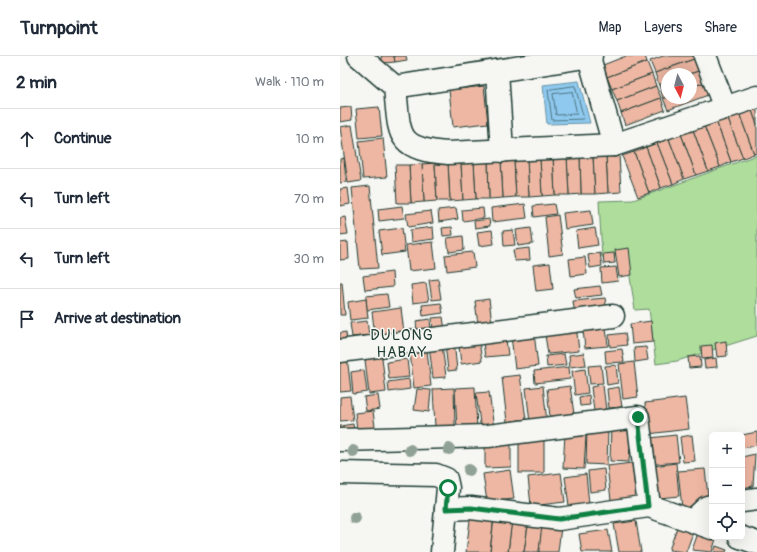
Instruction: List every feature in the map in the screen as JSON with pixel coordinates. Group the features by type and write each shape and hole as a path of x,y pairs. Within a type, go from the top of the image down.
{"street":[{"path":"359,56 396,87 399,129 405,139 417,148 448,153 614,145 757,97"},
{"path":"396,87 590,56 614,145"},
{"path":"705,56 725,108"},
{"path":"497,71 502,151"},
{"path":"340,350 613,316"},
{"path":"340,440 488,436 638,417 648,506"},
{"path":"340,473 441,476 448,483 442,552"},
{"path":"745,501 757,499"},
{"path":"446,509 471,508 559,519 648,506 702,524 709,507"},
{"path":"745,539 757,543"}],"green space":[{"path":"757,155 757,336 677,361 656,364 649,309 635,310 627,257 602,257 599,201 633,200"}],"water":[{"path":"579,81 590,123 547,124 543,85"}],"building":[{"path":"381,56 394,56 395,62 383,63"},
{"path":"394,56 406,56 407,60 395,62"},
{"path":"626,56 645,56 647,62 607,77 603,65"},
{"path":"663,56 693,56 694,59 669,68 661,68 661,71 655,73 650,61"},
{"path":"694,59 699,71 697,72 697,68 669,68"},
{"path":"647,62 652,74 612,89 607,77"},
{"path":"661,71 661,84 659,85 655,73"},
{"path":"699,71 703,83 697,85 697,72"},
{"path":"652,74 656,86 617,101 612,89"},
{"path":"703,83 708,95 697,99 697,85"},
{"path":"484,86 488,123 453,127 449,90"},
{"path":"656,86 661,98 621,113 617,101"},
{"path":"661,98 661,104 663,104 665,110 625,125 621,113"},
{"path":"666,104 684,104 668,110"},
{"path":"757,106 757,125 751,108"},
{"path":"351,107 352,120 340,122 340,108"},
{"path":"379,107 382,136 359,138 356,109"},
{"path":"751,108 757,125 757,153 754,154 739,113"},
{"path":"739,113 754,154 743,158 727,117"},
{"path":"727,117 743,158 731,162 716,121"},
{"path":"716,121 731,162 720,167 704,126"},
{"path":"352,125 361,181 348,183 340,127"},
{"path":"704,126 720,167 708,171 693,130"},
{"path":"693,130 708,171 696,175 681,134"},
{"path":"681,134 696,175 684,179 669,139"},
{"path":"383,138 387,177 363,179 359,141"},
{"path":"669,139 684,179 673,184 657,143"},
{"path":"657,143 673,184 661,188 646,147"},
{"path":"646,147 661,188 649,193 634,152"},
{"path":"634,152 649,193 638,197 622,156"},
{"path":"619,154 621,192 608,193 606,155"},
{"path":"593,155 595,194 581,194 580,156"},
{"path":"593,155 606,155 608,193 595,194"},
{"path":"580,156 581,194 569,195 567,157"},
{"path":"553,157 567,157 569,195 555,195"},
{"path":"553,157 555,195 542,196 540,158"},
{"path":"344,158 346,182 340,183 340,159"},
{"path":"540,158 542,196 529,197 527,159"},
{"path":"514,159 516,197 503,198 501,160"},
{"path":"514,159 527,159 529,197 516,197"},
{"path":"501,160 503,198 489,199 488,161"},
{"path":"488,161 489,199 476,199 474,162"},
{"path":"461,162 463,200 450,201 448,163"},
{"path":"461,162 474,162 476,199 463,200"},
{"path":"435,163 437,201 424,202 422,164"},
{"path":"435,163 448,163 450,201 437,201"},
{"path":"422,164 424,202 411,203 409,165"},
{"path":"395,165 409,165 411,203 397,203"},
{"path":"370,186 378,268 360,269 352,188"},
{"path":"348,188 350,204 340,206 340,189"},
{"path":"525,204 527,218 492,222 491,208"},
{"path":"554,204 556,214 534,217 533,206"},
{"path":"402,206 404,218 379,221 378,209"},
{"path":"456,208 458,219 439,222 438,210"},
{"path":"483,208 484,218 463,221 462,210"},
{"path":"591,210 593,225 565,229 563,213"},
{"path":"431,211 433,223 408,227 406,214"},
{"path":"558,215 563,254 549,256 545,217"},
{"path":"345,217 348,234 340,235 340,218"},
{"path":"489,219 490,226 475,228 474,221"},
{"path":"433,227 434,239 411,242 410,230"},
{"path":"452,227 453,235 443,236 442,228"},
{"path":"402,228 405,252 382,255 379,231"},
{"path":"531,228 533,244 518,246 516,230"},
{"path":"595,228 598,245 578,248 576,231"},
{"path":"492,230 494,244 479,246 477,232"},
{"path":"513,230 515,245 504,246 503,231"},
{"path":"463,236 464,250 449,252 447,238"},
{"path":"348,242 349,259 340,260 340,243"},
{"path":"433,242 436,268 409,271 406,245"},
{"path":"529,248 530,260 515,261 513,250"},
{"path":"629,248 632,275 619,277 615,250"},
{"path":"473,252 475,267 447,271 445,255"},
{"path":"600,253 602,266 590,268 588,255"},
{"path":"614,253 615,263 604,264 603,254"},
{"path":"585,257 587,274 571,276 569,259"},
{"path":"550,263 553,289 536,291 533,265"},
{"path":"616,267 618,281 602,283 601,268"},
{"path":"392,272 393,287 365,290 363,276"},
{"path":"438,279 441,299 432,300 429,280"},
{"path":"340,282 342,282 345,315 340,315"},
{"path":"426,283 429,301 413,303 411,285"},
{"path":"600,286 602,295 576,298 574,289"},
{"path":"387,294 389,307 367,310 366,296"},
{"path":"605,298 607,311 575,315 573,301"},
{"path":"366,299 368,318 350,320 348,302"},
{"path":"489,299 492,323 478,325 475,301"},
{"path":"441,303 443,313 423,316 422,305"},
{"path":"401,308 404,333 375,336 372,312"},
{"path":"443,317 445,330 433,332 432,318"},
{"path":"430,319 431,330 417,331 416,321"},
{"path":"367,321 369,335 352,337 350,323"},
{"path":"651,321 653,342 632,344 630,324"},
{"path":"576,325 579,351 548,354 544,329"},
{"path":"606,327 608,346 585,348 583,330"},
{"path":"346,332 347,344 340,345 340,333"},
{"path":"505,332 508,355 485,357 482,335"},
{"path":"534,333 538,366 515,369 511,336"},
{"path":"625,333 627,345 610,347 609,335"},
{"path":"478,335 482,361 461,364 458,337"},
{"path":"454,341 457,370 448,371 445,343"},
{"path":"726,341 727,356 717,357 715,343"},
{"path":"426,342 431,386 414,388 409,344"},
{"path":"442,344 446,377 433,378 429,345"},
{"path":"712,345 713,358 702,359 701,346"},
{"path":"646,347 648,360 635,362 634,348"},
{"path":"381,349 386,392 369,394 364,351"},
{"path":"622,349 624,362 606,363 605,351"},
{"path":"584,353 586,365 570,367 569,355"},
{"path":"564,354 566,365 547,367 546,356"},
{"path":"347,356 351,391 340,392 340,357"},
{"path":"700,356 701,367 689,368 688,357"},
{"path":"716,358 717,367 705,368 704,360"},
{"path":"407,359 409,377 389,379 387,362"},
{"path":"634,362 638,397 623,399 619,364"},
{"path":"601,365 603,383 590,384 588,366"},
{"path":"616,365 618,383 607,385 605,366"},
{"path":"569,367 570,379 535,383 534,371"},
{"path":"585,369 588,393 575,395 572,371"},
{"path":"364,370 367,392 353,394 351,372"},
{"path":"520,375 526,419 507,422 502,377"},
{"path":"409,379 410,389 389,392 388,382"},
{"path":"603,385 606,410 594,411 591,387"},
{"path":"543,386 547,422 530,423 526,388"},
{"path":"570,386 574,414 550,417 547,389"},
{"path":"475,387 477,430 457,430 455,388"},
{"path":"619,387 622,407 609,408 607,389"},
{"path":"454,388 455,426 435,427 433,389"},
{"path":"417,389 431,390 429,412 414,410"},
{"path":"489,392 494,429 481,431 476,393"},
{"path":"378,395 380,409 366,411 364,397"},
{"path":"589,395 590,405 580,406 579,397"},
{"path":"350,396 353,420 340,421 340,397"},
{"path":"685,398 689,429 648,434 645,403"},
{"path":"373,411 376,435 358,437 355,413"},
{"path":"353,424 355,437 340,439 340,426"},
{"path":"611,426 631,426 629,462 610,461"},
{"path":"587,429 608,430 607,465 586,464"},
{"path":"757,432 757,445 745,447 745,434"},
{"path":"565,434 586,435 584,469 563,468"},
{"path":"676,435 679,462 645,465 650,438"},
{"path":"692,435 695,461 683,462 680,437"},
{"path":"519,437 544,437 544,473 519,473"},
{"path":"511,443 511,467 485,468 485,444"},
{"path":"755,454 753,486 745,487 745,468 745,456"},
{"path":"632,463 636,497 611,500 607,466"},
{"path":"676,463 679,496 649,499 646,467"},
{"path":"604,469 606,490 590,492 588,471"},
{"path":"705,469 709,505 682,508 678,471"},
{"path":"510,470 514,499 487,502 483,474"},
{"path":"561,473 565,502 531,506 528,477"},
{"path":"586,474 589,504 569,506 565,477"},
{"path":"471,512 494,515 490,552 466,552"},
{"path":"512,517 529,519 524,552 508,552"},
{"path":"494,518 512,520 508,552 490,552"},
{"path":"529,519 543,521 539,552 524,552"},
{"path":"636,521 641,552 619,552 614,524"},
{"path":"679,522 695,527 686,552 669,550"},
{"path":"542,524 561,527 558,552 539,552"},
{"path":"608,530 612,552 582,552 579,534"},
{"path":"698,533 709,537 709,540 716,540 712,552 692,550"},
{"path":"716,546 727,550 726,552 714,552"}],"district":[{"name":"DULONG HABAY","path":"402,344"}],"route":[{"path":"448,488 446,509 471,508 559,519 648,506 638,417"}]}
